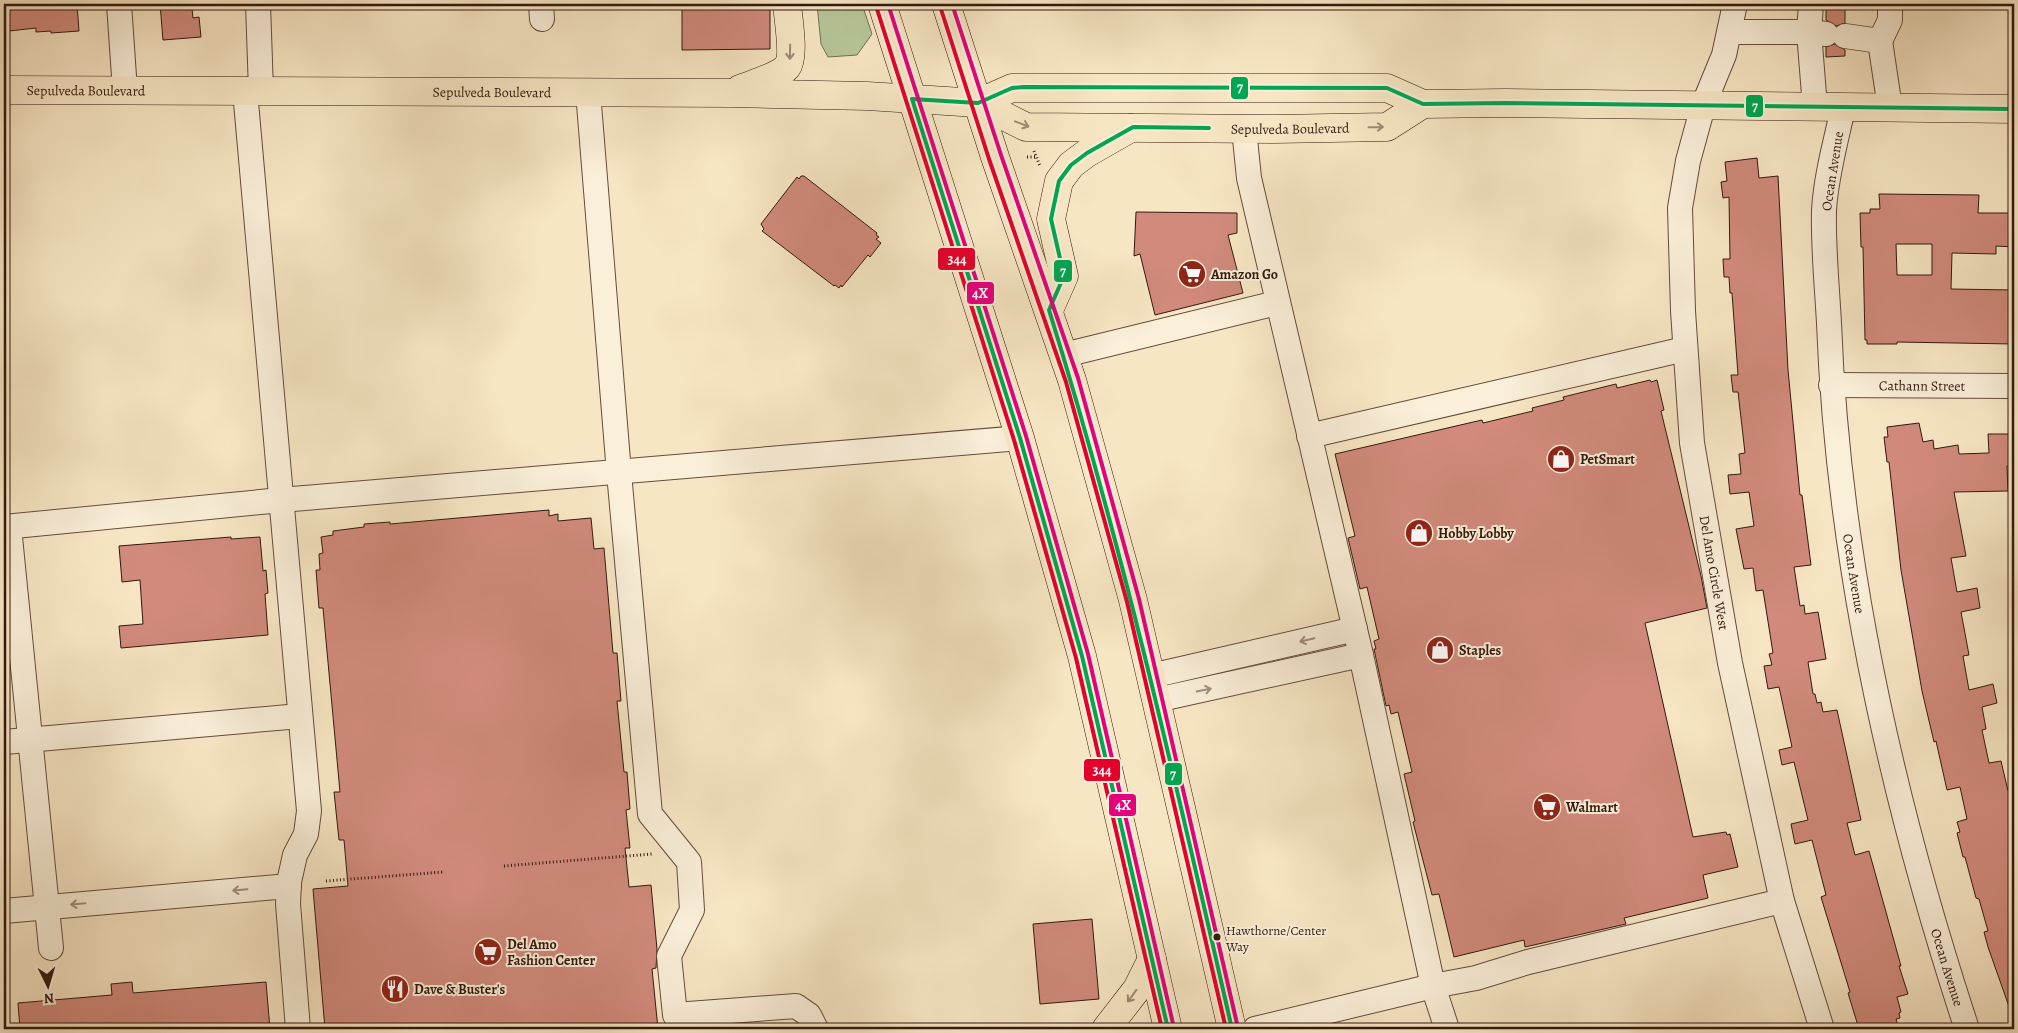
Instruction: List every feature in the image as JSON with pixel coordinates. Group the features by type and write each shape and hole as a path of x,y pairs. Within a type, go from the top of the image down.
{"main road":[{"path":"732,93 777,74 786,67 790,60 787,4"},
{"path":"882,4 1020,438 1082,656 1168,1029"},
{"path":"946,4 1072,380 1133,600 1232,1029"},
{"name":"Sepulveda Boulevard","path":"978,103 1012,88 1023,87 1387,88 1422,104 1506,103 2014,109"},
{"name":"Sepulveda Boulevard","path":"4,90 732,93 867,96 978,103 1026,128 1244,129 1387,127 1422,104"},
{"path":"1049,310 1064,276 1050,219 1059,181 1087,153 1133,127"},
{"path":"1106,1029 1137,989 1152,959"}],"street":[{"path":"119,4 124,91"},
{"path":"258,4 253,91 281,500 309,811 306,834 295,855 289,886 288,910 298,1029"},
{"path":"1703,106 1724,55 1735,4"},
{"path":"1812,4 1827,34 1815,107"},
{"path":"1890,4 1890,20 1880,41 1890,108"},
{"path":"1730,32 1827,34 1880,41"},
{"path":"588,92 619,472 650,814 689,862 692,910 669,956 675,1015 796,1006 810,1015 816,1029"},
{"name":"Del Amo Circle West","path":"1703,106 1688,161 1680,208 1685,349 1692,443 1730,663 1782,901 1822,1029"},
{"name":"Ocean Avenue","path":"1843,108 1831,161 1824,209 1831,385 1846,529 1870,669 1902,808 1939,944 1967,1029"},
{"path":"1244,129 1248,178 1361,655 1433,986 1447,1029"},
{"path":"1064,355 1277,303"},
{"path":"1309,436 1685,349"},
{"name":"Cathann Street","path":"1831,385 2014,386"},
{"path":"50,948 30,740 6,527 281,500 1020,438"},
{"path":"1153,688 1355,629"},
{"path":"1153,688 1361,655"},
{"path":"4,742 300,716"},
{"path":"4,911 289,886"},
{"path":"1255,1029 1433,986 1476,978 1528,962 1782,901"}],"path":[{"path":"1026,157 1036,157"},
{"path":"504,866 652,854"},
{"path":"326,882 443,872"}],"green space":[{"path":"817,4 862,4 872,34 857,55 828,57 821,44"}],"building":[{"path":"49,4 77,4 79,31 36,32 36,28 9,31 7,10 49,6"},
{"path":"160,4 188,4 189,10 192,9 193,18 199,17 201,37 163,40"},
{"path":"682,4 770,4 770,49 682,50"},
{"path":"1826,4 1845,4 1845,23 1836,26 1826,20"},
{"path":"1835,44 1845,50 1845,56 1826,57 1826,47"},
{"path":"1757,158 1759,178 1778,176 1788,370 1800,495 1802,495 1811,565 1794,567 1800,606 1804,605 1805,614 1818,612 1826,659 1808,662 1813,694 1815,694 1817,703 1821,702 1823,712 1837,710 1861,820 1847,823 1855,855 1869,851 1908,994 1897,997 1901,1012 1899,1013 1900,1018 1896,1019 1899,1029 1859,1029 1848,993 1850,992 1821,897 1826,895 1812,840 1795,844 1791,824 1808,820 1794,762 1782,765 1779,750 1792,747 1779,687 1768,689 1764,666 1772,665 1769,654 1773,653 1763,590 1756,591 1753,568 1744,569 1736,529 1754,526 1749,492 1730,494 1728,475 1741,474 1739,454 1745,453 1738,392 1733,392 1731,375 1738,375 1732,293 1730,293 1729,277 1724,277 1723,259 1730,259 1729,197 1723,198 1721,182 1727,181 1725,162"},
{"path":"801,176 804,176 877,233 876,235 879,237 876,239 881,243 870,257 868,255 842,287 841,285 839,288 834,286 762,231 764,229 761,224 797,177 799,179"},
{"path":"1879,194 1979,195 1978,213 2014,213 2014,247 1996,246 1996,254 1952,253 1951,289 2014,290 2014,344 1897,342 1897,344 1867,344 1867,340 1865,340 1863,247 1861,247 1860,213 1870,213 1870,209 1880,209","holes":["1896,244 1932,244 1932,275 1897,275"]},
{"name":"Amazon Go","path":"1136,212 1237,213 1237,233 1228,235 1243,293 1155,315 1140,254 1134,256"},
{"path":"1650,380 1651,382 1657,380 1664,410 1661,411 1707,608 1645,623 1693,837 1726,832 1727,835 1730,834 1738,867 1703,875 1708,898 1624,918 1626,924 1525,947 1524,940 1454,957 1439,894 1432,895 1413,822 1415,821 1404,774 1412,772 1398,712 1391,714 1389,705 1386,706 1374,649 1376,649 1374,641 1379,639 1367,587 1360,589 1348,538 1355,536 1335,454 1482,420 1483,423 1533,411 1532,408 1564,400 1563,397 1616,384 1617,388"},
{"path":"1919,423 1923,442 1933,440 1934,449 1958,445 1959,454 1989,453 1988,434 2012,434 2012,453 2009,452 2009,466 2007,466 2008,491 1954,492 1966,556 1951,558 1957,592 1977,588 1980,608 1961,612 1969,655 1963,656 1969,690 1993,684 1997,703 1982,707 1986,729 1982,730 1989,763 2001,761 2008,791 2014,789 2014,1014 2012,1015 1988,947 1984,932 1988,931 1979,899 1976,898 1965,857 1963,857 1957,833 1960,832 1957,822 1967,819 1960,787 1947,790 1936,741 1934,742 1922,691 1901,570 1889,462 1887,462 1884,437 1888,437 1887,427"},
{"path":"549,510 549,516 558,514 558,521 591,518 594,549 604,548 613,653 617,653 621,701 617,701 624,772 627,772 630,809 626,810 630,848 625,848 629,887 651,885 657,949 656,968 652,969 658,1029 325,1029 313,889 348,886 344,840 339,840 334,792 340,792 323,608 319,608 316,570 320,570 319,554 323,553 321,537 333,535 333,531 364,527 364,524 390,522 390,524"},
{"path":"231,537 231,539 260,537 263,571 266,570 268,593 265,594 268,635 121,648 119,626 143,624 140,580 122,582 119,546"},
{"path":"1092,919 1099,999 1040,1004 1033,924"},
{"path":"132,982 133,993 266,982 270,1029 20,1029 18,1003 112,995 111,984"}],"transit line":[{"name":"4X","path":"888,4 1026,436 1088,654 1174,1028"},
{"name":"4X","path":"952,4 1001,155 1078,378 1139,599 1238,1028"},
{"name":"344","path":"876,6 1014,440 1076,658 1162,1029"},
{"name":"344","path":"940,6 989,159 1066,382 1127,602 1226,1029"},
{"name":"7","path":"1168,1029 1082,656 1020,438 912,99 978,103 1012,88 1023,87 1387,88 1423,104 1506,103 2014,109"},
{"name":"7","path":"1209,128 1133,127 1087,153 1071,165 1059,181 1051,219 1064,276 1049,310 1101,488 1148,668 1232,1029"}],"place":[{"name":"Amazon Go","path":"1192,274"},
{"name":"PetSmart","path":"1561,459"},
{"name":"Hobby Lobby","path":"1419,533"},
{"name":"Staples","path":"1440,650"},
{"name":"Walmart","path":"1547,807"},
{"name":"Hawthorne/Center Way","path":"1217,937"},
{"name":"Del Amo Fashion Center","path":"488,952"},
{"name":"Dave & Buster's","path":"395,989"}]}
